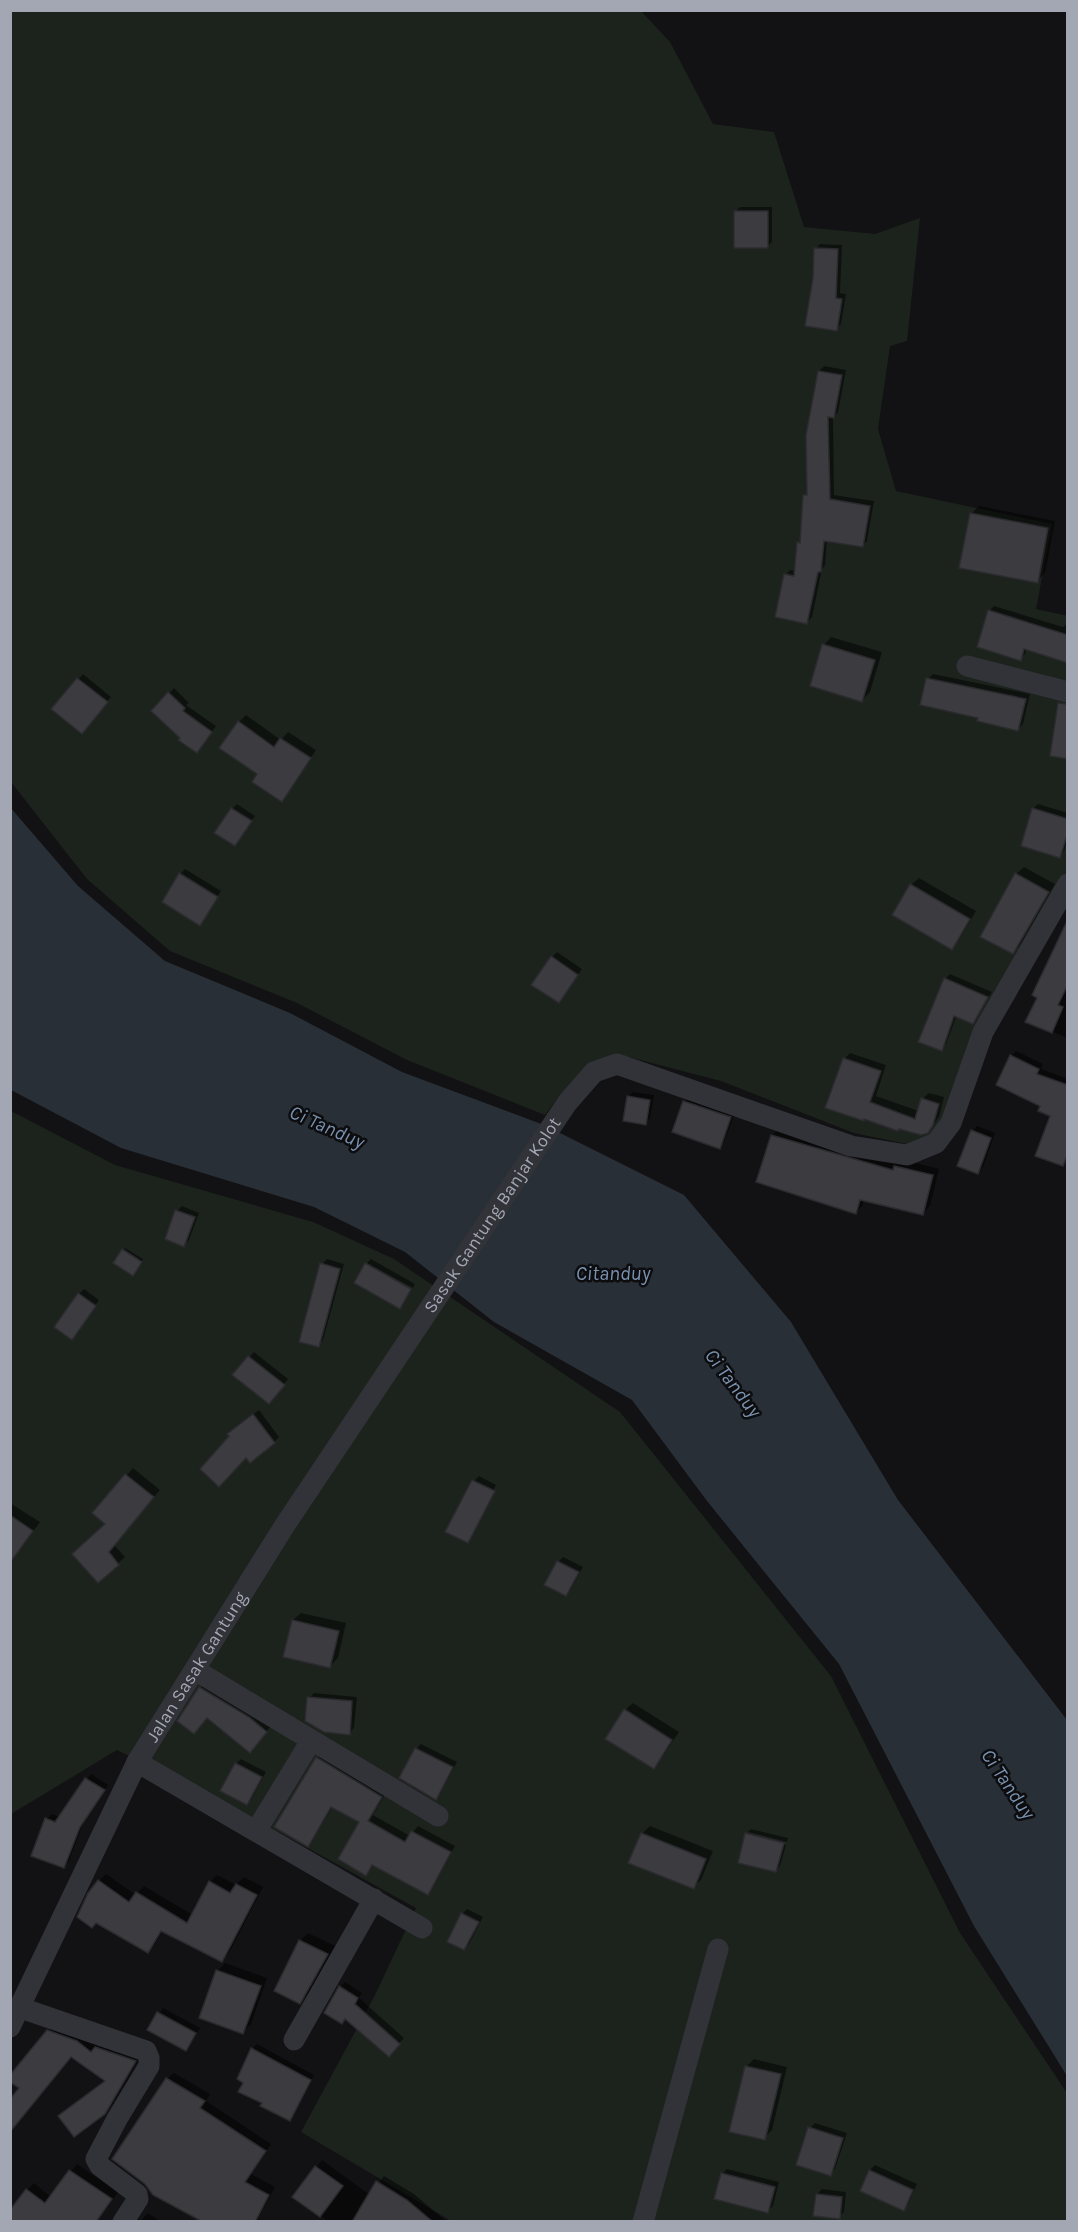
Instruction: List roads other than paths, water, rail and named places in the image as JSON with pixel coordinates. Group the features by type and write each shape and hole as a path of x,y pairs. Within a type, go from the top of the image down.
{"street":[{"path":"967,666 1068,692"},
{"name":"Sasak Gantung Banjar Kolot","path":"418,1327 567,1103 594,1072 617,1064 851,1146 906,1155 936,1143 951,1123 983,1032 1068,884"},
{"name":"Jalan Sasak Gantung","path":"10,2027 137,1762 285,1525 418,1327"},
{"path":"195,1670 438,1816"},
{"path":"256,1831 310,1741"},
{"path":"137,1762 422,1928"},
{"path":"294,2040 374,1899"},
{"path":"643,2222 718,1949"},
{"path":"21,2008 146,2051 149,2066 96,2159 100,2166 137,2194 138,2199 123,2222"}],"water":[{"name":"Citanduy","path":"10,807 78,886 165,961 290,1013 402,1072 544,1125 684,1195 791,1322 898,1500 1067,1720 1067,2076 974,1926 839,1664 707,1501 632,1400 494,1322 405,1252 314,1207 121,1148 11,1090"}],"water label":[{"name":"Ci Tanduy","path":"327,1127"},
{"name":"Ci Tanduy","path":"733,1383"},
{"name":"Ci Tanduy","path":"1008,1784"}]}
